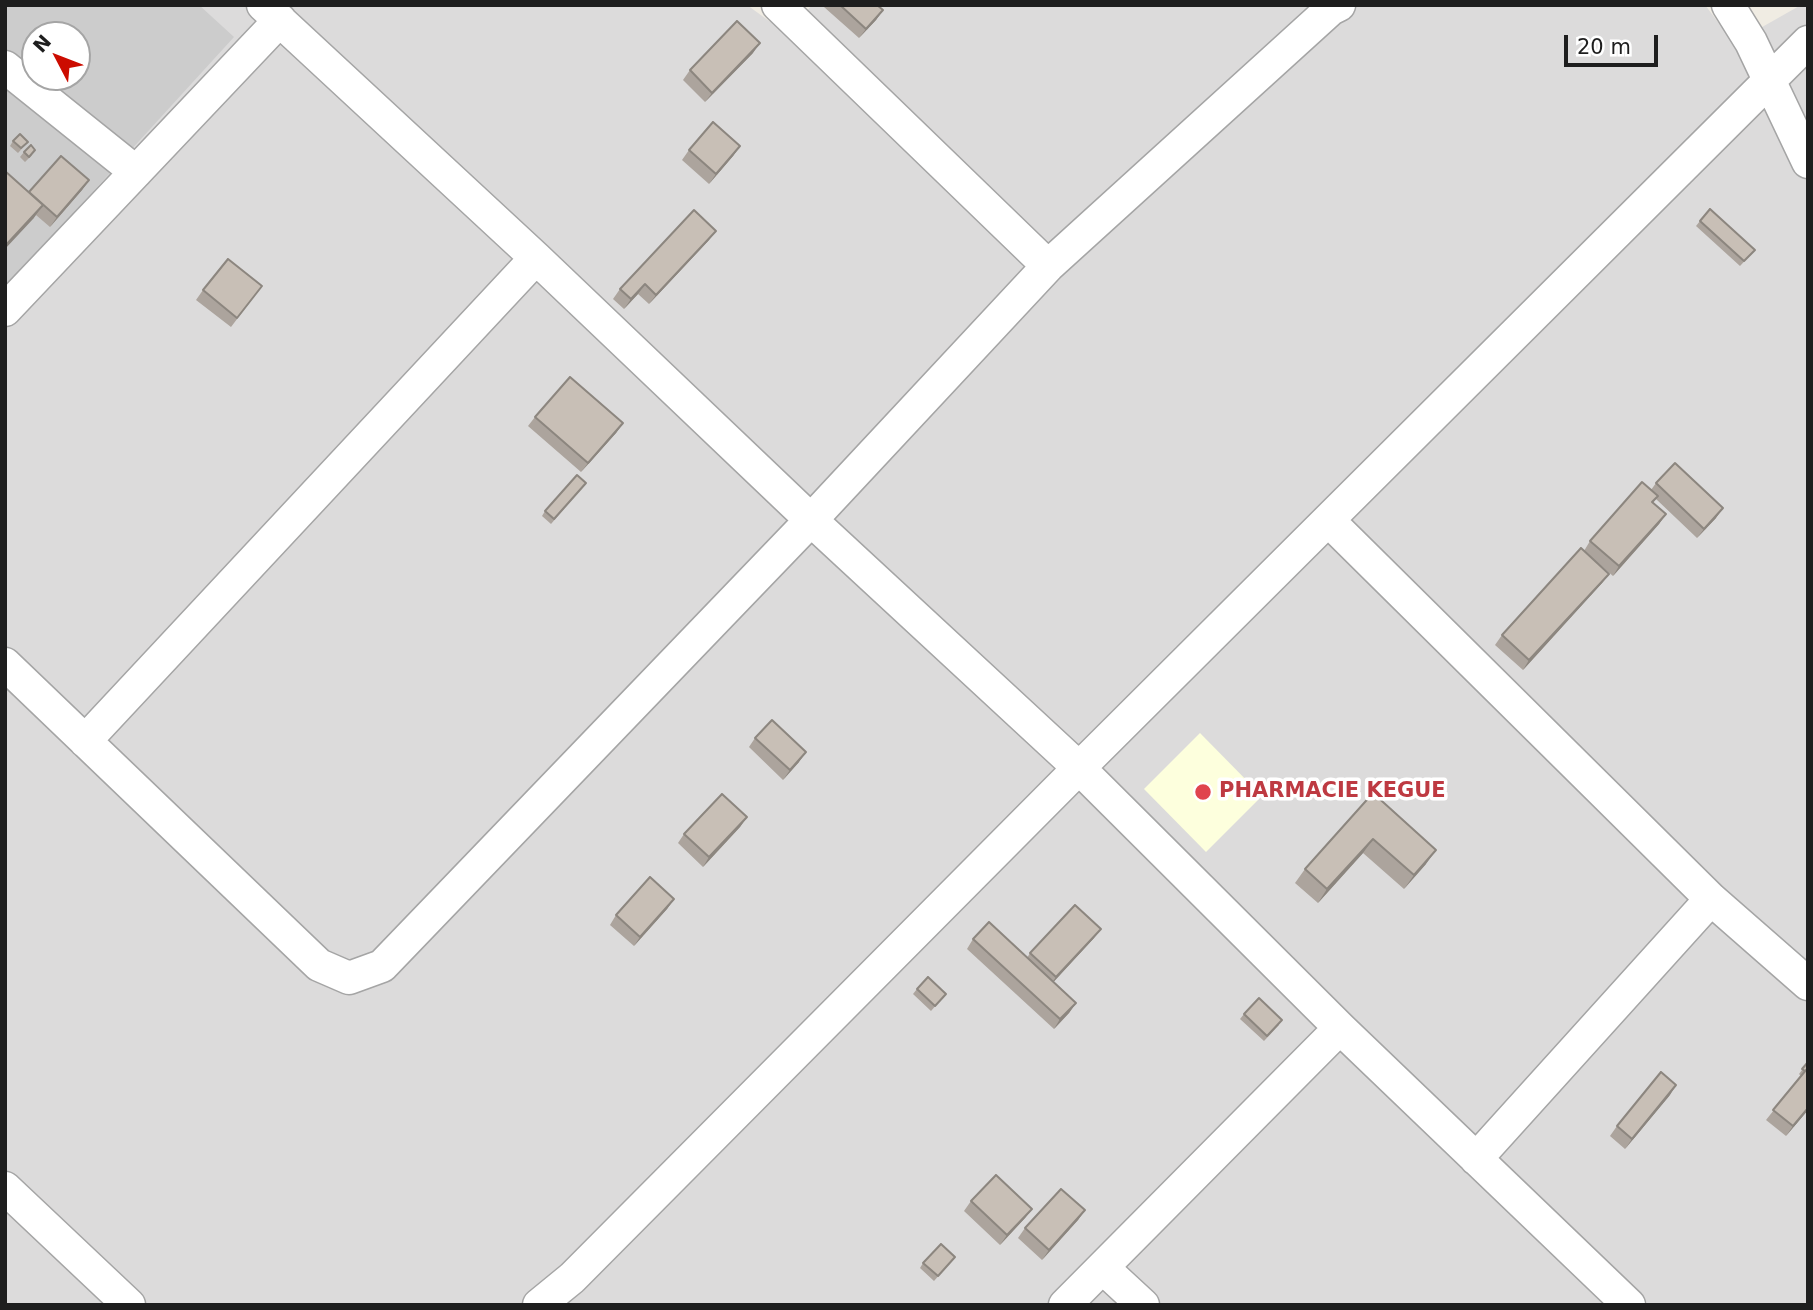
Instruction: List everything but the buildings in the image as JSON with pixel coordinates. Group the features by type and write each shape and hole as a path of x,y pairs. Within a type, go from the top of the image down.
{"street":[{"path":"778,5 1048,267"},
{"path":"5,664 319,965 348,978 382,966 811,520 1048,267 1331,9 1339,5"},
{"path":"1728,5 1751,42 1808,162"},
{"path":"5,310 136,172 271,13 1079,768 1340,1028 1629,1305"},
{"path":"539,1305 572,1278 1079,768 1808,42"},
{"path":"5,67 136,172"},
{"path":"85,741 536,258"},
{"path":"1329,521 1711,899 1808,984"},
{"path":"1476,1159 1711,899"},
{"path":"1065,1305 1340,1028"},
{"path":"5,1188 129,1305"},
{"path":"1103,1268 1143,1305"}],"shaded area":[{"path":"5,5 747,5 787,34 812,5 1705,5 1734,43 1801,5 1808,5 1808,1305 5,1305"},
{"path":"5,5 199,5 234,37 5,288"},
{"name":"PHARMACIE KEGUE","path":"1200,733 1262,796 1206,852 1144,789"}],"place":[{"name":"PHARMACIE KEGUE","path":"1203,792"}]}
